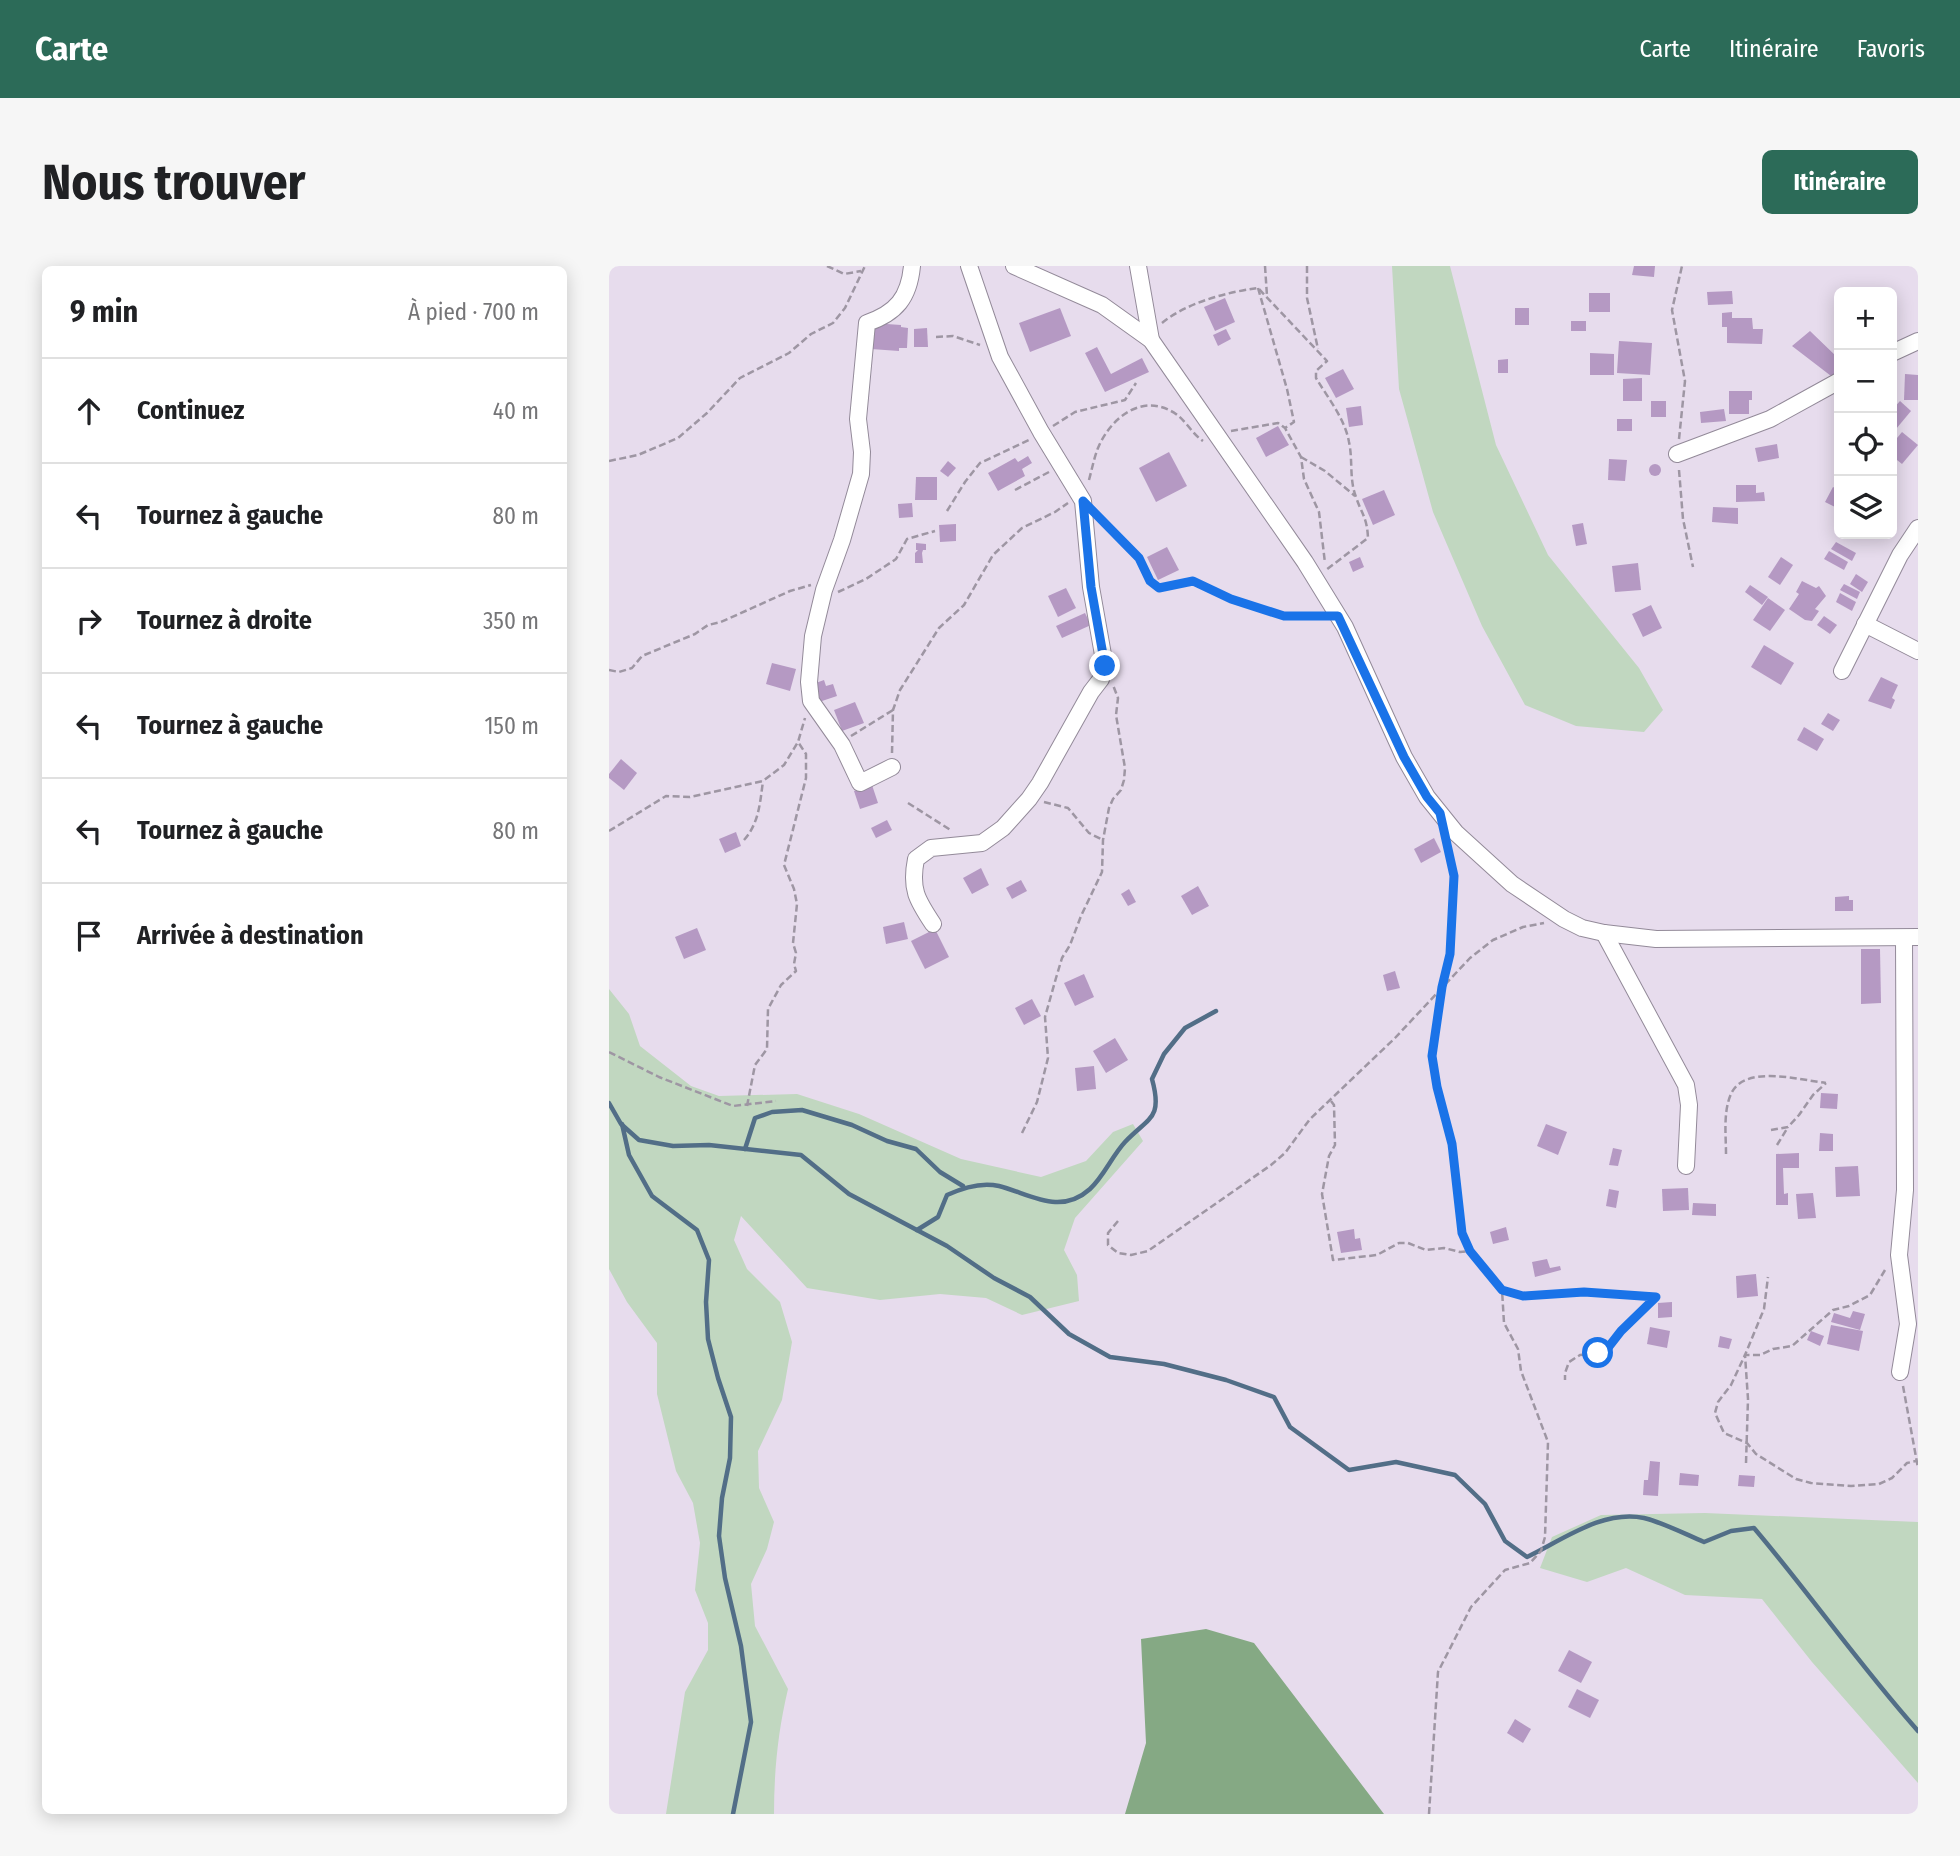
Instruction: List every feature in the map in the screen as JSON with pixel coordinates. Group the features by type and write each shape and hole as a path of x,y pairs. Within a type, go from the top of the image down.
{"street":[{"path":"892,767 860,783 842,744 811,701 809,682 813,636 861,474 862,452 858,419 867,323 881,318 900,304 912,266"},
{"path":"933,924 913,887 916,859 931,848 982,843 1003,828 1029,799 1101,679 1105,666 1091,587 1081,498 1022,399 997,348 969,266"},
{"path":"1014,266 1102,305 1151,340 1305,562 1338,616 1404,757 1427,797 1457,833 1512,884 1564,919 1582,928 1604,933 1656,940 1911,938 1905,1190 1899,1255 1908,1324 1900,1372"},
{"path":"1138,266 1151,340"},
{"path":"1897,351 1918,341"},
{"path":"1677,454 1770,419 1834,384"},
{"path":"1842,671 1900,555 1918,528"},
{"path":"1865,624 1918,651"},
{"path":"1604,933 1686,1085 1689,1105 1686,1166"}],"path":[{"path":"827,266 845,274 861,271"},
{"path":"609,461 638,455 678,438 707,413 740,378 789,353 811,334 833,323 845,308 865,266"},
{"path":"1265,266 1267,296"},
{"path":"1307,266 1307,298 1319,352"},
{"path":"1682,266 1672,310 1685,381 1677,454 1682,519 1693,566"},
{"path":"1258,288 1294,422 1285,428"},
{"path":"892,767 893,710 900,690 939,628 964,605 993,555 1022,527 1081,498 1101,441 1119,417 1131,409 1146,404 1159,405 1175,413 1202,441 1210,440 1216,433 1278,423 1285,428 1301,457 1304,478 1319,512 1325,571 1368,538 1367,519 1355,496 1346,430 1316,378 1316,371 1327,361 1267,296 1258,288 1233,291 1175,312 1160,324 1151,340"},
{"path":"936,337 953,336 987,348 997,348"},
{"path":"1301,457 1325,471 1355,496"},
{"path":"1015,490 1062,466"},
{"path":"1081,498 1139,558 1150,581 1159,588 1193,581 1231,599 1284,616 1338,616"},
{"path":"609,670 619,672 632,668 642,656 790,591 826,585 839,591 866,579 896,559 907,539 935,531"},
{"path":"1022,1133 1037,1102 1048,1058 1045,1017 1056,978 1062,958 1102,872 1103,840 1109,808 1121,790 1125,768 1118,728 1118,698 1105,666"},
{"path":"609,831 666,796 690,797 763,781 784,765 799,742 811,701"},
{"path":"842,744 861,728 893,710"},
{"path":"747,1106 755,1065 767,1049 768,1009 781,985 796,971 793,943 797,904 784,865 806,778 806,754 799,742"},
{"path":"744,840 752,832 758,817 763,781"},
{"path":"1029,799 1068,808 1090,833 1103,840"},
{"path":"908,803 973,843"},
{"path":"1445,839 1454,876 1450,954 1442,987 1432,1056 1452,1144 1462,1233 1470,1251 1502,1290 1523,1296 1584,1292 1656,1297 1621,1331 1607,1349 1580,1355 1569,1362 1565,1380"},
{"path":"1118,1221 1108,1233 1108,1245 1118,1253 1131,1255 1149,1251 1285,1153 1310,1119 1395,1038 1470,958 1493,940 1523,927 1564,919"},
{"path":"609,1052 701,1095 733,1106 776,1101"},
{"path":"1726,1154 1727,1106 1736,1086 1751,1077 1826,1083 1813,1095 1777,1145"},
{"path":"1331,1101 1334,1105 1335,1145 1329,1156 1322,1194 1333,1261 1377,1255 1399,1243 1408,1243 1426,1250 1444,1248 1460,1252 1470,1251"},
{"path":"1771,1130 1788,1127"},
{"path":"1745,1354 1760,1355 1773,1349 1792,1346 1833,1310 1849,1306 1870,1295 1882,1274 1899,1255"},
{"path":"1768,1277 1764,1308 1731,1385 1718,1402 1715,1413 1724,1433 1747,1443 1756,1454 1796,1479 1811,1483 1862,1486 1879,1484 1892,1478 1907,1463 1916,1461"},
{"path":"1429,1814 1438,1672 1471,1607 1505,1570 1530,1563 1541,1551 1545,1538 1548,1442 1521,1371 1518,1349 1504,1323 1502,1290"},
{"path":"1745,1354 1748,1399 1746,1462"},
{"path":"1900,1372 1918,1468"}],"green space":[{"path":"1392,266 1450,266 1496,445 1548,555 1639,668 1663,710 1644,732 1576,726 1525,705 1482,626 1433,512 1399,389"},
{"path":"609,989 629,1014 640,1046 691,1086 719,1096 797,1094 859,1114 961,1159 1041,1177 1086,1161 1113,1132 1133,1124 1143,1141 1075,1218 1064,1250 1077,1275 1079,1301 1022,1315 986,1298 940,1294 880,1300 807,1288 741,1216 734,1240 747,1269 780,1302 792,1342 782,1400 758,1451 759,1488 774,1522 767,1549 751,1584 755,1626 788,1689 777,1751 774,1814 666,1814 685,1692 708,1650 708,1623 695,1590 700,1543 693,1503 676,1471 657,1394 657,1343 627,1302 609,1269"},
{"path":"1705,1513 1918,1522 1918,1783 1812,1662 1762,1599 1685,1595 1626,1568 1587,1582 1540,1568 1552,1537 1601,1515"},
{"path":"1206,1629 1254,1643 1384,1814 1125,1814 1146,1743 1141,1639"}],"building":[{"path":"1634,266 1655,266 1654,277 1632,275"},
{"path":"1732,291 1733,304 1708,305 1707,292"},
{"path":"1589,293 1610,293 1610,312 1589,312"},
{"path":"1225,298 1235,322 1215,331 1204,307"},
{"path":"1060,308 1071,336 1030,352 1019,323"},
{"path":"1515,308 1529,308 1529,325 1515,325"},
{"path":"1732,312 1732,318 1752,318 1753,329 1763,329 1762,344 1727,343 1727,327 1722,327 1722,313"},
{"path":"1571,321 1586,321 1586,331 1571,331"},
{"path":"872,323 908,328 907,348 899,348 899,351 871,349"},
{"path":"927,328 928,347 914,347 914,329"},
{"path":"1226,329 1231,339 1218,346 1213,335"},
{"path":"1810,331 1834,354 1834,378 1792,346"},
{"path":"1619,341 1652,343 1650,375 1617,373"},
{"path":"1097,347 1111,374 1142,358 1149,372 1105,392 1085,353"},
{"path":"1590,353 1614,354 1614,375 1590,375"},
{"path":"1508,359 1508,373 1498,373 1498,360"},
{"path":"1343,369 1354,389 1336,398 1325,378"},
{"path":"1905,374 1918,375 1918,400 1904,400"},
{"path":"1642,378 1642,401 1623,401 1623,379"},
{"path":"1729,391 1752,391 1749,414 1729,414"},
{"path":"1651,401 1666,401 1666,417 1651,417"},
{"path":"1900,401 1911,411 1897,428 1897,413"},
{"path":"1361,406 1363,425 1349,427 1346,408"},
{"path":"1724,409 1726,421 1701,423 1700,412"},
{"path":"1617,419 1632,419 1632,431 1617,431"},
{"path":"1278,426 1289,445 1266,457 1256,438"},
{"path":"1902,432 1918,445 1902,464 1897,460 1897,438"},
{"path":"1777,444 1779,458 1758,462 1755,448"},
{"path":"1169,452 1187,486 1156,502 1139,468"},
{"path":"1028,456 1032,463 1022,469 1025,476 998,491 988,473 1015,458 1018,462"},
{"path":"1609,459 1627,460 1625,481 1608,480"},
{"path":"948,461 956,468 948,477 940,471"},
{"path":"1650,465 1660,465 1660,475 1650,475"},
{"path":"916,477 937,477 937,500 915,500"},
{"path":"1736,485 1756,485 1756,493 1764,492 1765,501 1736,502"},
{"path":"1833,487 1834,488 1834,506 1825,502"},
{"path":"1384,490 1395,515 1373,525 1362,499"},
{"path":"912,503 913,517 899,518 898,504"},
{"path":"1713,507 1738,508 1738,524 1712,522"},
{"path":"1583,523 1587,544 1576,546 1572,525"},
{"path":"956,524 956,541 940,542 939,525"},
{"path":"1836,542 1856,553 1852,561 1831,549"},
{"path":"916,543 926,544 926,550 922,553 923,563 915,563 915,553 918,550"},
{"path":"1167,547 1179,570 1158,580 1147,557"},
{"path":"1829,551 1848,562 1844,570 1824,559"},
{"path":"1360,557 1364,567 1353,572 1349,562"},
{"path":"1781,557 1793,565 1780,585 1768,577"},
{"path":"1638,563 1641,590 1615,592 1612,566"},
{"path":"1856,574 1868,582 1862,592 1850,584"},
{"path":"1802,581 1816,588 1819,586 1826,596 1815,609 1819,611 1812,621 1805,620 1789,609 1799,594 1796,592"},
{"path":"1844,584 1860,592 1857,599 1840,590"},
{"path":"1750,585 1768,597 1762,605 1745,592"},
{"path":"1066,588 1076,608 1058,617 1048,596"},
{"path":"1840,593 1856,602 1852,611 1836,602"},
{"path":"1768,598 1785,610 1770,631 1753,620"},
{"path":"1651,605 1662,628 1643,637 1632,614"},
{"path":"1085,613 1091,625 1062,638 1056,626"},
{"path":"1824,616 1837,625 1830,634 1817,625"},
{"path":"1764,645 1794,663 1781,685 1751,667"},
{"path":"772,663 796,669 790,691 766,684"},
{"path":"1881,677 1898,685 1892,698 1895,700 1891,709 1868,701"},
{"path":"824,680 826,686 833,684 837,696 819,702 813,684"},
{"path":"855,702 864,723 842,731 834,710"},
{"path":"1828,713 1840,720 1833,731 1821,724"},
{"path":"1804,727 1824,739 1817,751 1797,740"},
{"path":"621,759 637,773 624,790 609,778 609,774"},
{"path":"872,785 878,803 860,809 854,791"},
{"path":"887,820 892,830 876,838 871,828"},
{"path":"736,832 741,846 725,853 719,839"},
{"path":"1434,838 1441,852 1421,863 1414,849"},
{"path":"981,868 989,885 972,894 963,878"},
{"path":"1021,880 1027,891 1012,899 1006,888"},
{"path":"1198,886 1209,906 1192,915 1181,896"},
{"path":"1129,889 1136,902 1128,906 1121,894"},
{"path":"1849,896 1849,900 1853,900 1853,911 1835,911 1835,897"},
{"path":"904,922 908,939 886,944 883,927"},
{"path":"697,928 706,950 684,959 675,937"},
{"path":"935,929 949,957 925,969 911,941"},
{"path":"1861,949 1880,949 1881,1003 1861,1004"},
{"path":"1395,971 1400,988 1387,991 1383,975"},
{"path":"1084,974 1094,997 1075,1006 1064,983"},
{"path":"1032,999 1041,1016 1024,1025 1015,1008"},
{"path":"1115,1038 1128,1060 1106,1073 1093,1051"},
{"path":"1094,1066 1096,1089 1077,1091 1075,1068"},
{"path":"1821,1093 1838,1094 1837,1109 1820,1108"},
{"path":"1546,1124 1567,1132 1558,1155 1537,1146"},
{"path":"1820,1133 1833,1134 1833,1151 1819,1151"},
{"path":"1613,1148 1622,1150 1618,1166 1609,1165"},
{"path":"1799,1153 1799,1168 1783,1168 1784,1194 1788,1193 1788,1205 1776,1205 1776,1154"},
{"path":"1858,1166 1860,1196 1836,1197 1835,1167"},
{"path":"1688,1188 1689,1210 1663,1211 1662,1189"},
{"path":"1609,1189 1619,1191 1616,1208 1606,1206"},
{"path":"1813,1193 1816,1218 1798,1219 1796,1194"},
{"path":"1693,1203 1716,1204 1716,1216 1692,1215"},
{"path":"1506,1227 1509,1240 1493,1244 1490,1232"},
{"path":"1354,1229 1355,1239 1360,1238 1362,1250 1341,1253 1337,1232"},
{"path":"1547,1259 1550,1268 1560,1266 1561,1270 1535,1277 1532,1262"},
{"path":"1756,1274 1758,1296 1737,1298 1736,1276"},
{"path":"1672,1302 1672,1317 1658,1318 1658,1303"},
{"path":"1853,1311 1865,1314 1860,1330 1831,1322 1834,1313 1850,1318"},
{"path":"1831,1325 1863,1331 1859,1351 1827,1344"},
{"path":"1650,1327 1670,1331 1667,1348 1647,1344"},
{"path":"1811,1331 1824,1336 1820,1346 1807,1340"},
{"path":"1720,1336 1732,1339 1729,1349 1718,1347"},
{"path":"1650,1461 1660,1462 1658,1496 1643,1495"},
{"path":"1680,1473 1699,1475 1698,1486 1679,1485"},
{"path":"1739,1475 1755,1476 1754,1487 1738,1486"},
{"path":"1569,1650 1592,1662 1581,1683 1558,1671"},
{"path":"1577,1689 1599,1700 1590,1718 1568,1707"},
{"path":"1515,1719 1531,1729 1523,1743 1507,1733"}],"waterway":[{"path":"917,1230 938,1217 947,1195 972,1186 999,1186 1056,1202 1079,1197 1090,1189 1125,1142 1152,1116 1156,1102 1152,1079 1164,1054 1185,1028 1216,1011"},
{"path":"609,1103 621,1124 639,1140 673,1146 709,1145 801,1155 849,1194 947,1246 994,1278 1030,1297 1069,1334 1110,1357 1164,1364 1226,1380 1274,1397 1290,1427 1349,1470 1396,1462 1455,1475 1485,1504 1505,1541 1527,1557 1583,1528 1613,1518 1644,1518 1704,1542 1731,1531 1754,1528 1918,1731"},
{"path":"745,1149 755,1118 772,1112 802,1110 916,1149 940,1172 963,1186"},
{"path":"622,1124 629,1155 652,1196 697,1230 709,1260 706,1302 708,1339 731,1417 730,1458 722,1498 719,1536 725,1578 741,1646 751,1722 733,1814"}],"route":[{"path":"1105,666 1091,587 1083,501 1139,558 1150,581 1159,588 1193,581 1231,599 1284,616 1338,616 1404,757 1427,797 1440,813 1454,876 1450,954 1442,987 1432,1056 1452,1144 1462,1233 1470,1251 1502,1290 1523,1296 1584,1292 1656,1297 1621,1331 1607,1349 1598,1353"}]}
